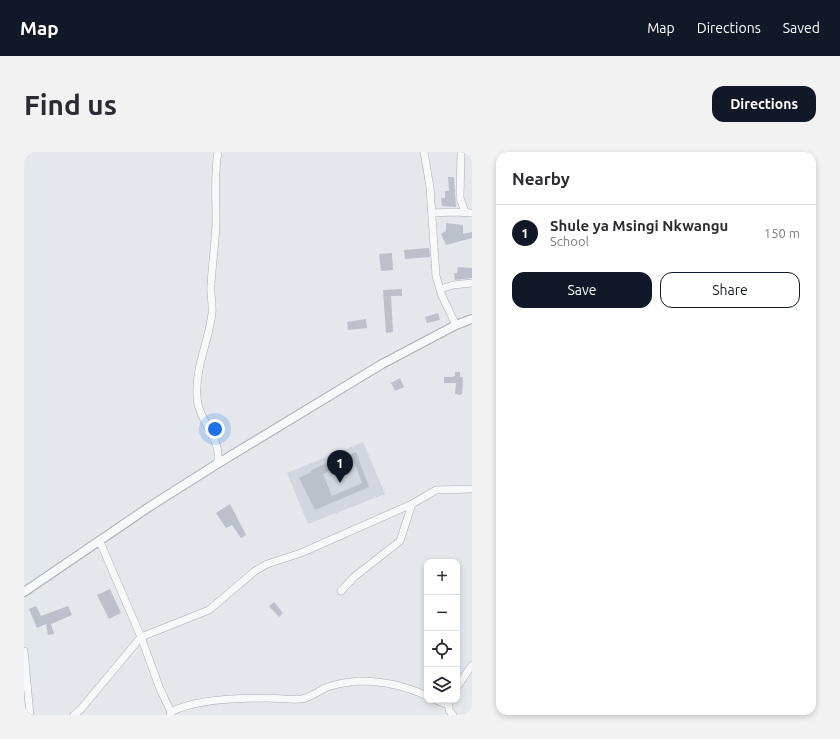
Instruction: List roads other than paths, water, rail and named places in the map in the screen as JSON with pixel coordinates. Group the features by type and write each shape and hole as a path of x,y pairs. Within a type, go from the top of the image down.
{"street":[{"path":"217,464 219,457 217,448 198,406 196,391 212,315 211,284 216,246 215,185 218,152"},
{"path":"429,152 424,152 429,180 435,266 440,289 456,325"},
{"path":"432,214 468,213 460,198 461,152"},
{"path":"440,289 453,285 472,283"},
{"path":"24,592 100,542 149,507 217,464 382,364 456,325 472,319"},
{"path":"74,715 81,709 141,637 209,610 255,571 267,564 301,553 412,504 436,490 472,489"},
{"path":"341,591 364,569 400,542 412,504"},
{"path":"100,542 141,637 170,713 181,706 208,702 265,698 301,699 310,697 324,689 345,682 360,681 408,687 424,695"},
{"path":"24,651 30,715"},
{"path":"460,683 472,665"},
{"path":"448,703 453,715"}],"place":[{"name":"Shule ya Msingi Nkwangu","path":"340,483"}]}
